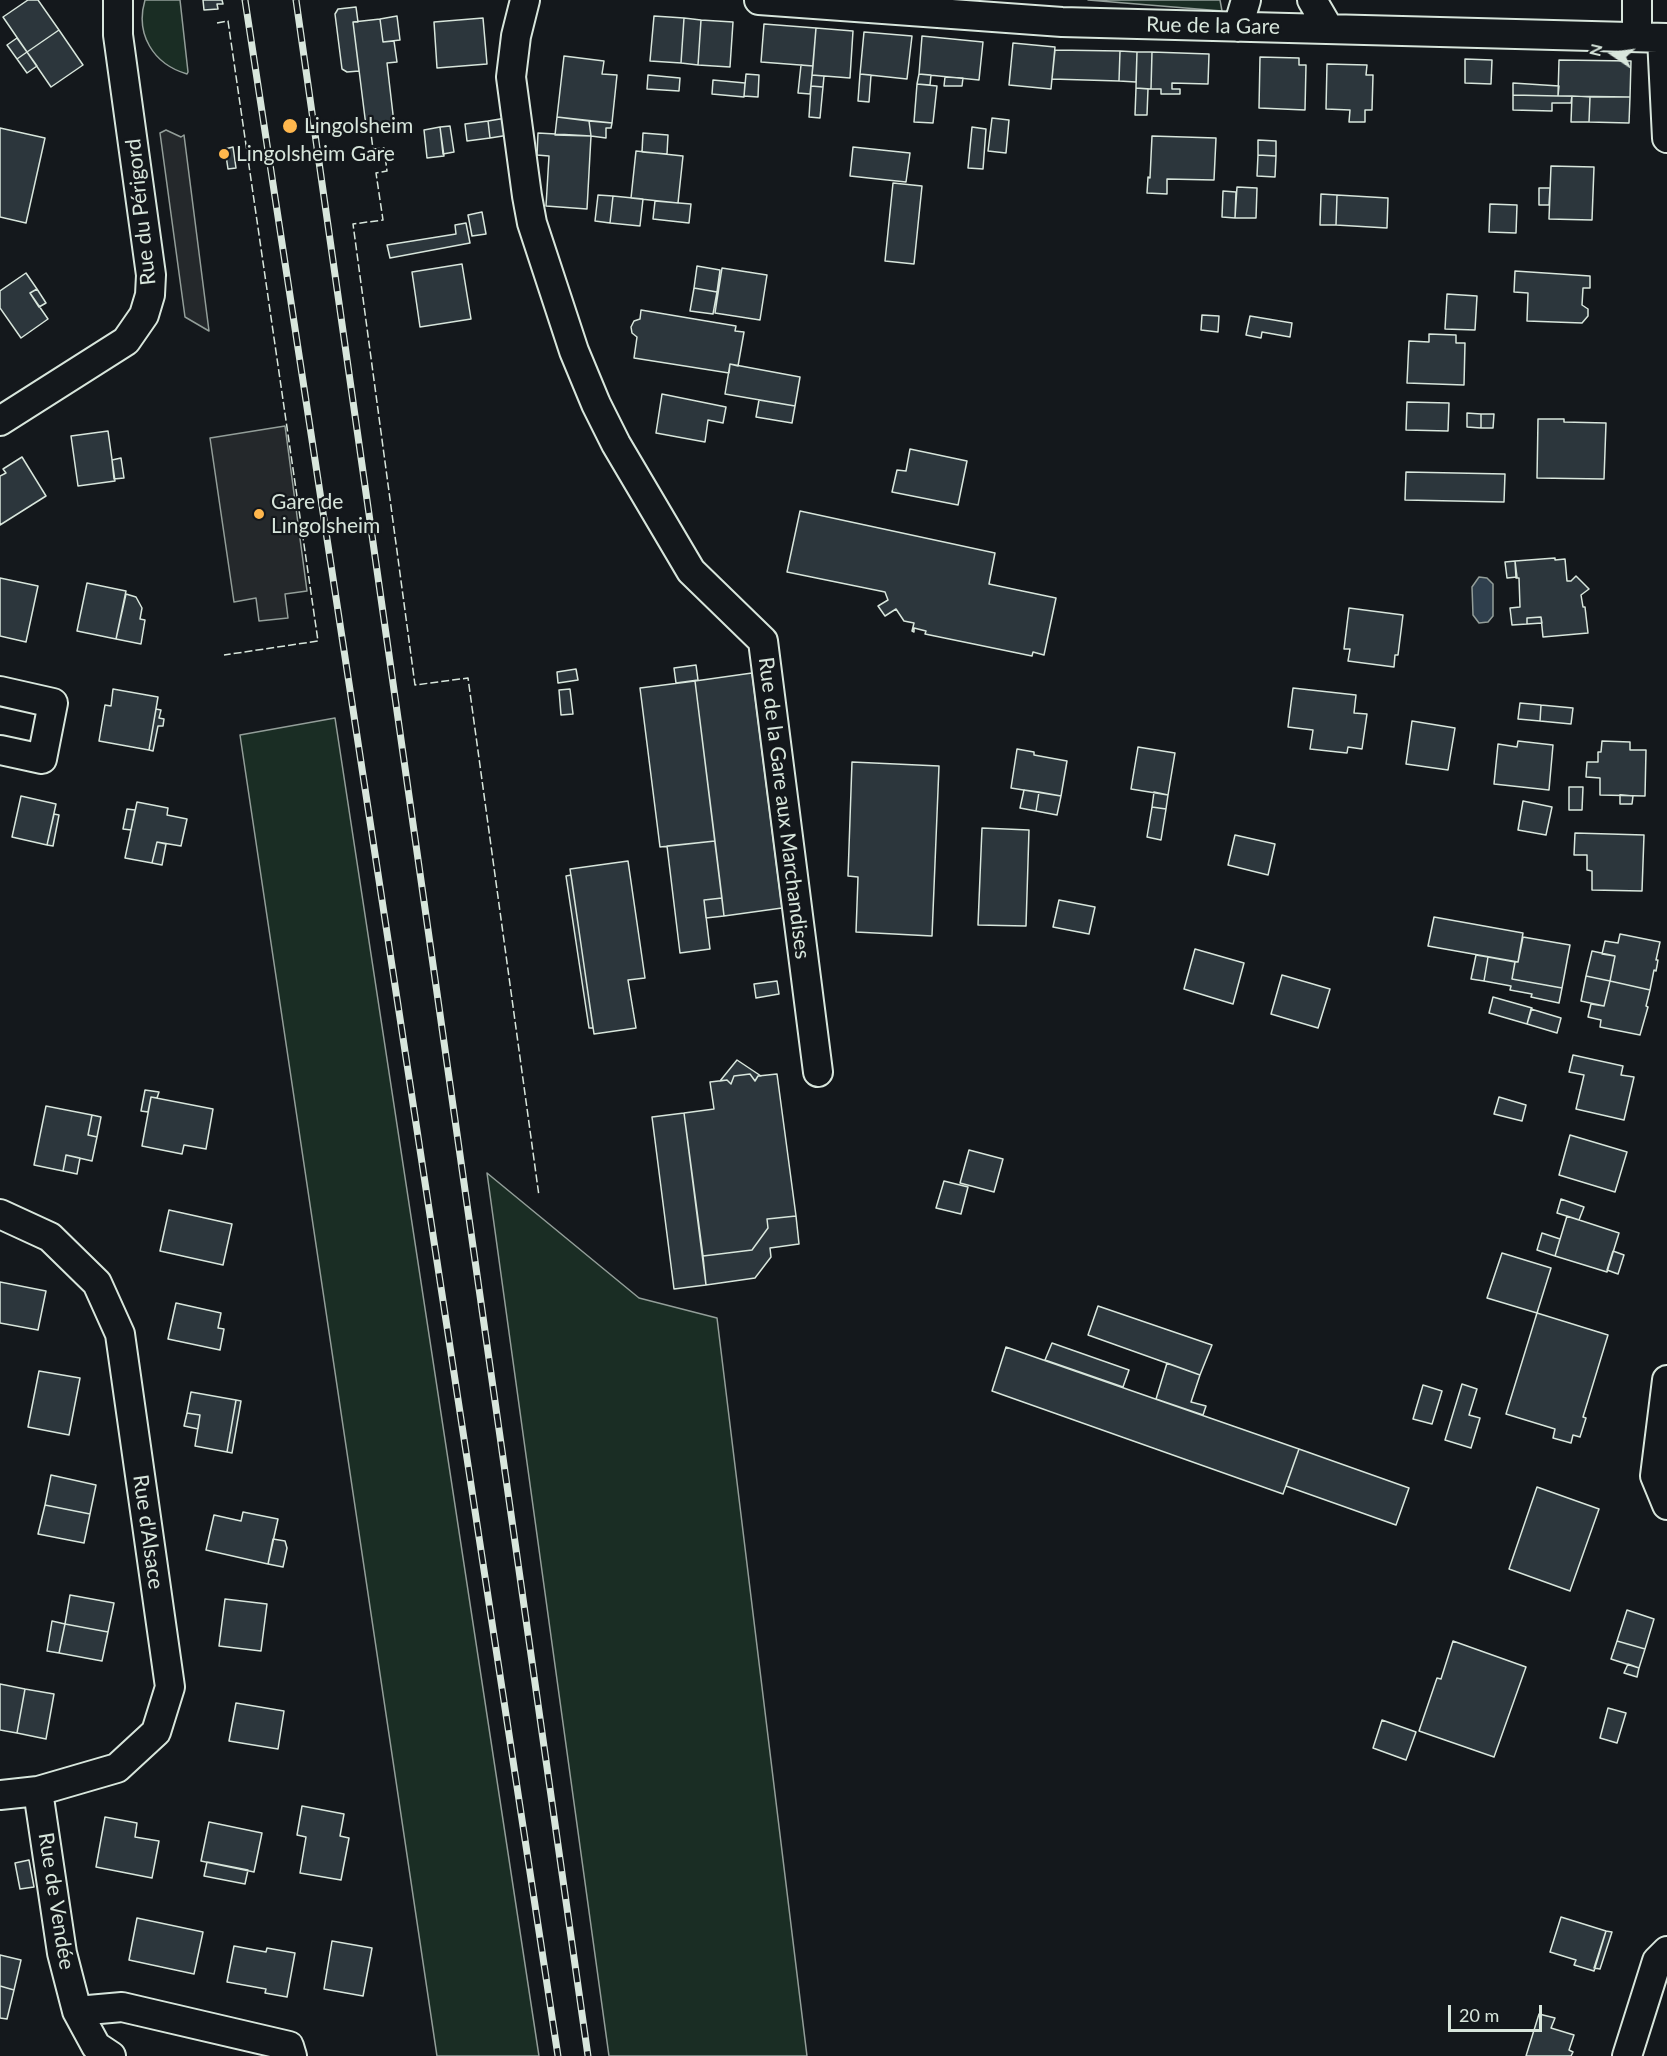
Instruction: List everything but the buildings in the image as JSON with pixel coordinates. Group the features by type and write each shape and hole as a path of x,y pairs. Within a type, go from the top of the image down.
{"street":[{"name":"Rue du Périgord","path":"0,420 126,341 144,315 150,295 151,275 118,36 118,0"},
{"name":"Rue de la Gare aux Marchandises","path":"525,0 512,54 511,77 524,172 532,223 574,351 616,444 691,571 763,641 818,1072"},
{"name":"Rue de la Gare","path":"759,0 1062,22 1655,38"},
{"path":"1238,27 1246,0"},
{"path":"1312,0 1329,29"},
{"path":"1637,0 1655,38 1667,138"},
{"path":"0,691 53,703 42,759 0,750"},
{"name":"Rue d'Alsace","path":"0,1214 50,1237 97,1283 120,1334 170,1687 156,1732 117,1768 39,1791 0,1795"},
{"path":"1667,1380 1655,1476 1667,1504"},
{"name":"Rue de Vendée","path":"39,1791 62,1953 77,2011 96,2046 111,2056"},
{"path":"1627,2056 1657,1962 1667,1951"},
{"path":"77,2011 122,2007 289,2046 292,2056"}],"green space":[{"path":"145,0 180,0 187,74 165,63 150,46 143,24"},
{"path":"1088,0 1220,0 1222,11"},
{"path":"335,718 539,2056 437,2056 240,735"},
{"path":"487,1173 639,1298 717,1318 807,2056 609,2056"}],"shaded area":[{"path":"166,130 181,137 184,135 209,331 185,317 160,133"},
{"name":"Gare de Lingolsheim","path":"285,426 307,591 285,594 288,618 259,621 256,598 234,602 210,438"}],"water":[{"path":"1479,577 1487,578 1493,584 1493,616 1488,622 1479,623 1473,615 1472,587"}],"railway":[{"path":"245,0 558,2056"},
{"path":"296,0 588,2056"}],"fence":[{"path":"217,23 228,21 318,641 224,655"},
{"path":"370,126 373,149 384,148 387,171 376,173 383,220 353,224 415,685 468,678 539,1196"}],"place":[{"name":"Lingolsheim","path":"290,126"},
{"name":"Lingolsheim Gare","path":"224,154"},
{"name":"Gare de Lingolsheim","path":"259,514"}]}
